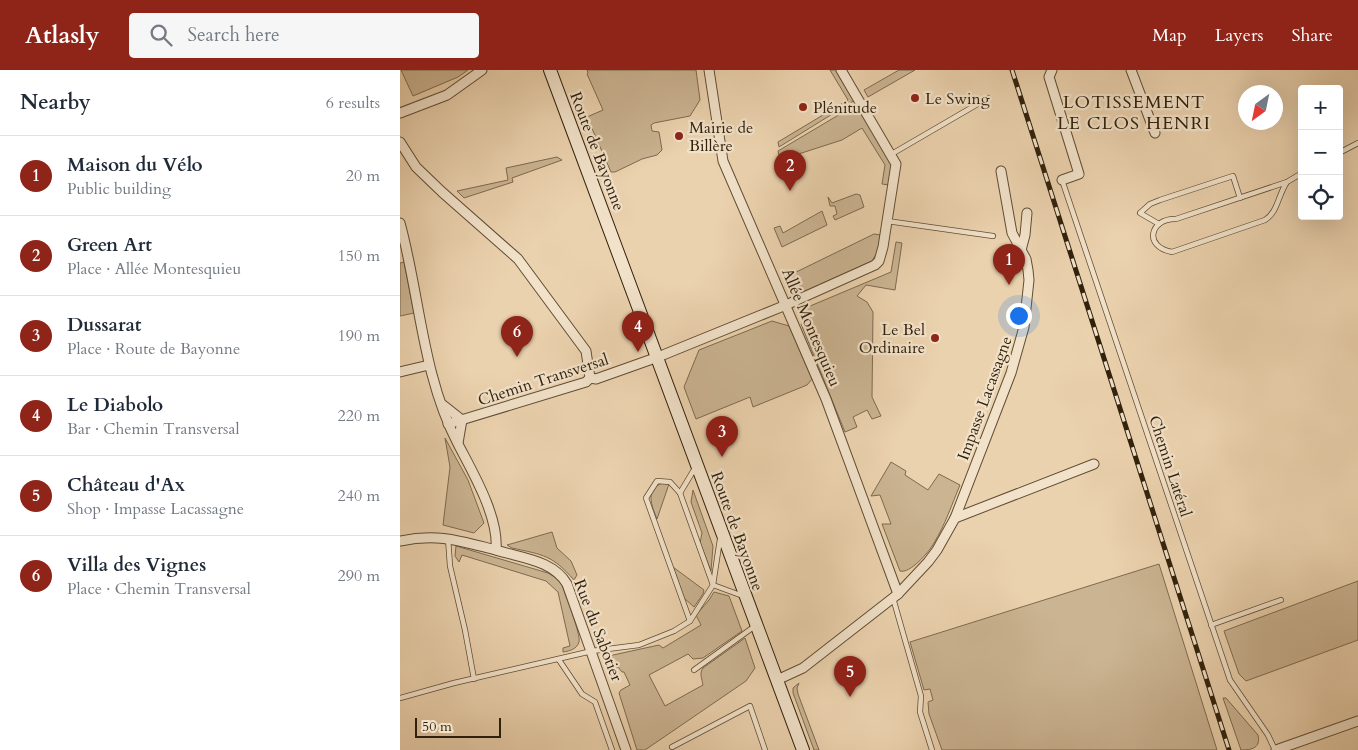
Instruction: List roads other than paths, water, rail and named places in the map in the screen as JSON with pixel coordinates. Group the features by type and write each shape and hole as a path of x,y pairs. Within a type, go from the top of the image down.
{"main road":[{"name":"Route de Bayonne","path":"550,70 803,750"}],"street":[{"path":"400,113 448,95 484,70"},
{"name":"Allée Montesquieu","path":"709,70 723,161 826,399 895,596"},
{"path":"841,70 896,164 887,221"},
{"path":"1052,70 1048,77 1079,174 1062,180"},
{"path":"1131,70 1155,133"},
{"path":"400,144 416,167 518,259 586,351 590,378"},
{"name":"Impasse Lacassagne","path":"777,680 803,668 895,596 928,562 955,518 1011,373 1021,340 1029,280 1026,259 1012,233 1001,171"},
{"path":"1021,250 1026,235 1027,213"},
{"name":"Chemin Transversal","path":"448,424 586,382 590,378 596,379 658,357 876,265 881,254 887,221"},
{"path":"400,223 429,364 448,424 476,476 488,506 497,540 496,550"},
{"path":"400,372 429,364"},
{"path":"442,404 462,420 458,444"},
{"path":"955,518 1094,464"},
{"name":"Rue du Sabotier","path":"400,541 418,537 448,538 546,565 563,576 592,651 626,750"},
{"path":"1276,750 1358,721"}],"lane":[{"path":"890,155 988,98"},
{"path":"1343,151 1358,143"},
{"path":"1286,182 1281,190 1274,211 1265,220 1172,252 1164,251 1157,247 1154,233 1163,220 1176,219 1240,198 1286,182 1298,175"},
{"path":"1159,224 1140,213 1150,204 1160,200 1233,176 1240,198"},
{"name":"Chemin Latéral","path":"1062,180 1230,680 1268,735 1276,750"},
{"path":"887,221 993,236"},
{"path":"680,493 697,465"},
{"path":"690,621 646,498 657,481 670,482 680,493 713,585"},
{"path":"400,698 474,678 592,651 639,644 674,632 690,621 713,585 721,530"},
{"path":"448,538 450,566 474,678"},
{"path":"713,585 745,596"},
{"path":"895,596 921,696 920,712 932,750"},
{"path":"1211,625 1281,600"},
{"path":"694,670 756,626"},
{"path":"559,660 582,694 595,702 612,750"},
{"path":"672,747 750,706 766,750"}],"railway":[{"path":"1012,70 1229,750"}],"place":[{"name":"Le Swing","path":"915,98"},
{"name":"Plénitude","path":"803,107"},
{"name":"Mairie de Billère","path":"679,136"},
{"name":"Green Art","path":"790,191"},
{"name":"Maison du Vélo","path":"1009,285"},
{"name":"Le Bel Ordinaire","path":"935,338"},
{"name":"Le Diabolo","path":"638,352"},
{"name":"Villa des Vignes","path":"517,357"},
{"name":"Dussarat","path":"722,457"},
{"name":"Château d'Ax","path":"850,697"}],"district":[{"name":"LOTISSEMENT LE CLOS HENRI","path":"1134,112"}]}
